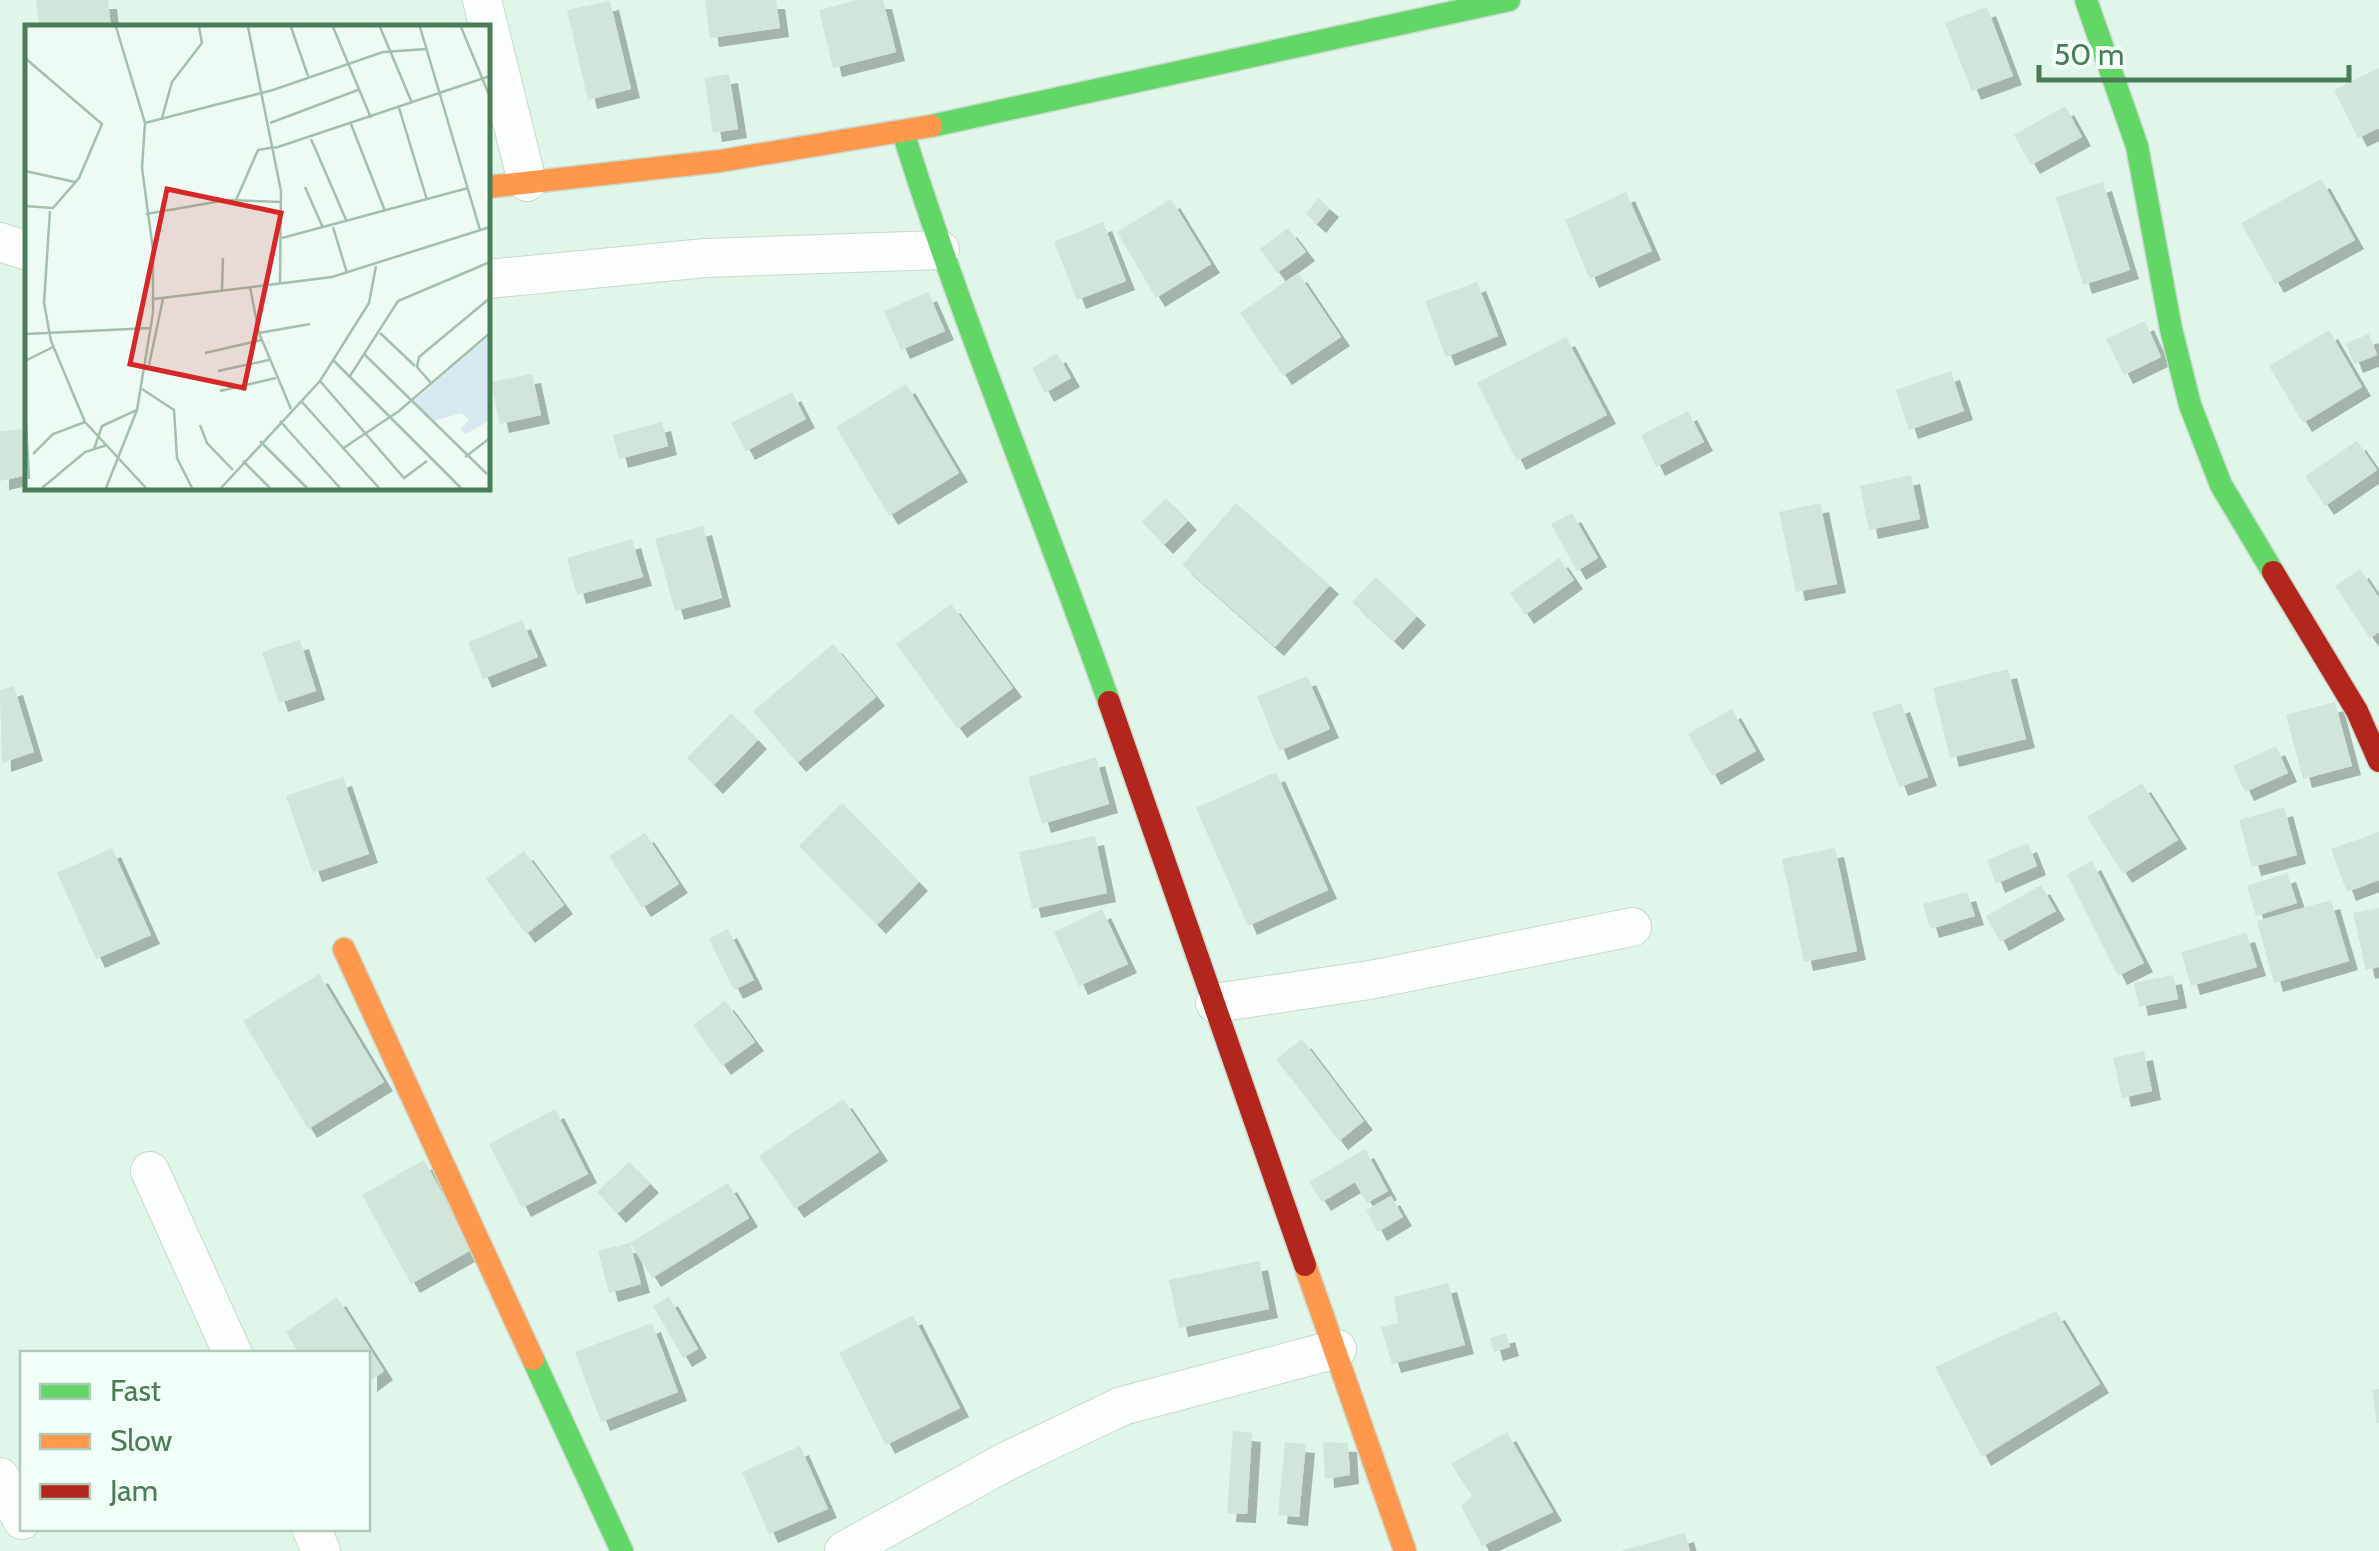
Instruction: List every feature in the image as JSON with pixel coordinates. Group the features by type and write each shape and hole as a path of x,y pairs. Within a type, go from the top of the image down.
{"street":[{"path":"482,0 488,25"},
{"path":"490,187 720,162 904,132 1509,0"},
{"path":"2086,0 2141,164 2172,354 2202,446 2348,696 2379,761"},
{"path":"490,32 527,182"},
{"path":"904,132 940,250 1047,525 1405,1551"},
{"path":"0,242 25,250"},
{"path":"490,280 705,258 940,250"},
{"path":"1215,1003 1370,980 1632,927"},
{"path":"344,949 622,1551"},
{"path":"150,1170 232,1351"},
{"path":"844,1551 1007,1461 1122,1406 1336,1349"},
{"path":"0,1477 20,1516"}],"shaded area":[{"path":"0,0 2379,0 2379,1551 0,1551"}],"building":[{"path":"36,0 108,0 111,25 40,25"},
{"path":"705,0 776,0 780,28 710,38"},
{"path":"858,0 883,0 896,52 833,68 819,10"},
{"path":"610,1 631,89 588,100 567,10"},
{"path":"1987,7 2013,76 1972,91 1945,23"},
{"path":"2379,68 2379,128 2358,138 2334,90"},
{"path":"729,74 738,129 713,133 704,78"},
{"path":"2065,106 2082,137 2031,165 2014,135"},
{"path":"2321,179 2355,240 2275,284 2241,223"},
{"path":"2103,182 2130,270 2083,285 2056,197"},
{"path":"1626,192 1652,251 1590,279 1565,220"},
{"path":"1318,198 1330,208 1317,224 1306,214"},
{"path":"1171,199 1211,264 1156,298 1117,232"},
{"path":"1103,222 1126,281 1077,300 1054,242"},
{"path":"1288,228 1306,252 1277,273 1260,249"},
{"path":"1298,273 1341,337 1283,376 1240,313"},
{"path":"1477,282 1498,336 1446,357 1425,301"},
{"path":"928,292 945,331 901,350 884,311"},
{"path":"2145,321 2161,357 2124,375 2106,339"},
{"path":"2329,330 2362,387 2303,423 2269,366"},
{"path":"2369,334 2377,355 2354,364 2346,343"},
{"path":"1566,337 1607,415 1517,461 1477,383"},
{"path":"1057,353 1071,378 1045,393 1032,368"},
{"path":"1951,371 1964,411 1909,430 1896,390"},
{"path":"532,374 541,415 500,424 491,382"},
{"path":"906,384 959,473 889,516 836,427"},
{"path":"792,392 806,419 746,451 731,423"},
{"path":"1688,411 1704,442 1656,467 1641,435"},
{"path":"662,422 668,446 619,459 613,435"},
{"path":"25,429 25,476 0,481 0,431"},
{"path":"2357,441 2377,470 2325,506 2305,476"},
{"path":"1911,475 1920,519 1869,530 1860,486"},
{"path":"1166,498 1188,521 1164,545 1142,522"},
{"path":"1236,503 1330,585 1275,647 1182,565"},
{"path":"1820,503 1837,584 1796,592 1779,512"},
{"path":"1572,513 1598,558 1577,571 1551,524"},
{"path":"703,526 722,598 675,611 655,539"},
{"path":"632,539 643,577 577,595 567,558"},
{"path":"1559,558 1574,580 1525,615 1510,593"},
{"path":"2360,569 2379,598 2379,632 2370,638 2335,586"},
{"path":"1376,577 1417,616 1394,641 1352,602"},
{"path":"951,604 1013,688 958,729 896,644"},
{"path":"522,620 538,657 483,679 468,642"},
{"path":"300,640 316,691 279,703 262,652"},
{"path":"833,644 876,697 797,763 753,711"},
{"path":"2008,669 2026,739 1950,758 1933,688"},
{"path":"1307,676 1330,729 1279,751 1257,696"},
{"path":"14,686 34,752 2,763 0,690"},
{"path":"2335,702 2352,766 2303,779 2286,715"},
{"path":"1901,703 1928,777 1899,787 1872,713"},
{"path":"1732,709 1756,751 1712,776 1688,734"},
{"path":"731,713 758,740 714,785 687,758"},
{"path":"2276,746 2288,773 2245,792 2233,766"},
{"path":"1096,757 1109,804 1042,824 1028,777"},
{"path":"1276,772 1328,890 1248,926 1196,808"},
{"path":"343,777 369,854 313,873 286,796"},
{"path":"2142,783 2178,840 2123,874 2087,817"},
{"path":"842,803 919,882 877,925 799,846"},
{"path":"2284,807 2297,855 2252,867 2239,820"},
{"path":"2379,832 2379,880 2347,892 2331,849"},
{"path":"645,833 679,884 642,908 609,856"},
{"path":"1095,836 1107,893 1032,909 1019,852"},
{"path":"2028,843 2037,866 1996,884 1987,860"},
{"path":"112,848 151,935 96,959 57,873"},
{"path":"1835,848 1857,951 1804,962 1782,859"},
{"path":"524,851 564,905 526,934 486,879"},
{"path":"2092,861 2144,963 2118,976 2067,874"},
{"path":"2287,873 2297,903 2256,916 2247,886"},
{"path":"2041,885 2056,911 2000,942 1986,916"},
{"path":"1967,892 1975,916 1930,929 1923,904"},
{"path":"2331,900 2349,961 2274,983 2257,921"},
{"path":"2379,908 2379,967 2366,970 2353,913"},
{"path":"1102,909 1128,964 1079,986 1054,932"},
{"path":"728,929 754,980 734,990 709,939"},
{"path":"2246,933 2257,967 2191,986 2181,952"},
{"path":"319,974 384,1082 308,1129 243,1021"},
{"path":"2173,975 2178,999 2139,1007 2134,983"},
{"path":"725,1001 755,1042 722,1066 693,1025"},
{"path":"1302,1039 1364,1121 1339,1141 1276,1059"},
{"path":"2144,1051 2152,1091 2122,1098 2113,1058"},
{"path":"843,1099 879,1152 795,1209 759,1156"},
{"path":"555,1109 588,1174 522,1208 489,1144"},
{"path":"1365,1149 1388,1191 1367,1203 1355,1182 1322,1202 1309,1182"},
{"path":"424,1160 473,1249 411,1284 362,1195"},
{"path":"629,1162 650,1184 617,1214 597,1192"},
{"path":"728,1183 749,1218 652,1278 630,1243"},
{"path":"1391,1196 1403,1217 1378,1232 1366,1210"},
{"path":"630,1243 641,1284 609,1293 598,1251"},
{"path":"1259,1261 1269,1309 1179,1328 1169,1280"},
{"path":"1448,1283 1465,1345 1392,1364 1381,1327 1398,1323 1394,1297"},
{"path":"337,1297 384,1371 370,1382 370,1351 297,1351 286,1332"},
{"path":"669,1297 698,1349 683,1358 653,1306"},
{"path":"2056,1311 2100,1384 1982,1457 1935,1367"},
{"path":"913,1315 960,1408 886,1445 839,1353"},
{"path":"652,1323 678,1392 601,1422 575,1352"},
{"path":"1506,1333 1510,1347 1494,1352 1490,1338"},
{"path":"2379,1389 2379,1423 2377,1424 2372,1390"},
{"path":"1233,1431 1252,1433 1247,1514 1227,1513"},
{"path":"1507,1432 1553,1512 1482,1546 1461,1506 1472,1496 1451,1464"},
{"path":"1285,1442 1306,1444 1299,1517 1278,1515"},
{"path":"1323,1442 1348,1443 1350,1475 1325,1479"},
{"path":"800,1446 828,1509 769,1534 742,1472"},
{"path":"1685,1533 1690,1551 1623,1551 1623,1550"}],"traffic: fast":[{"path":"931,126 1509,0"},
{"path":"2086,0 2137,146 2171,329 2190,405 2221,485 2273,572"},
{"path":"903,132 951,276 1109,702"},
{"path":"533,1359 622,1551"}],"traffic: slow":[{"path":"490,187 720,161 931,126"},
{"path":"344,949 533,1359"},
{"path":"1305,1265 1405,1551"}],"traffic: jam":[{"path":"2273,572 2357,711 2379,761"},
{"path":"1109,702 1305,1265"}]}
